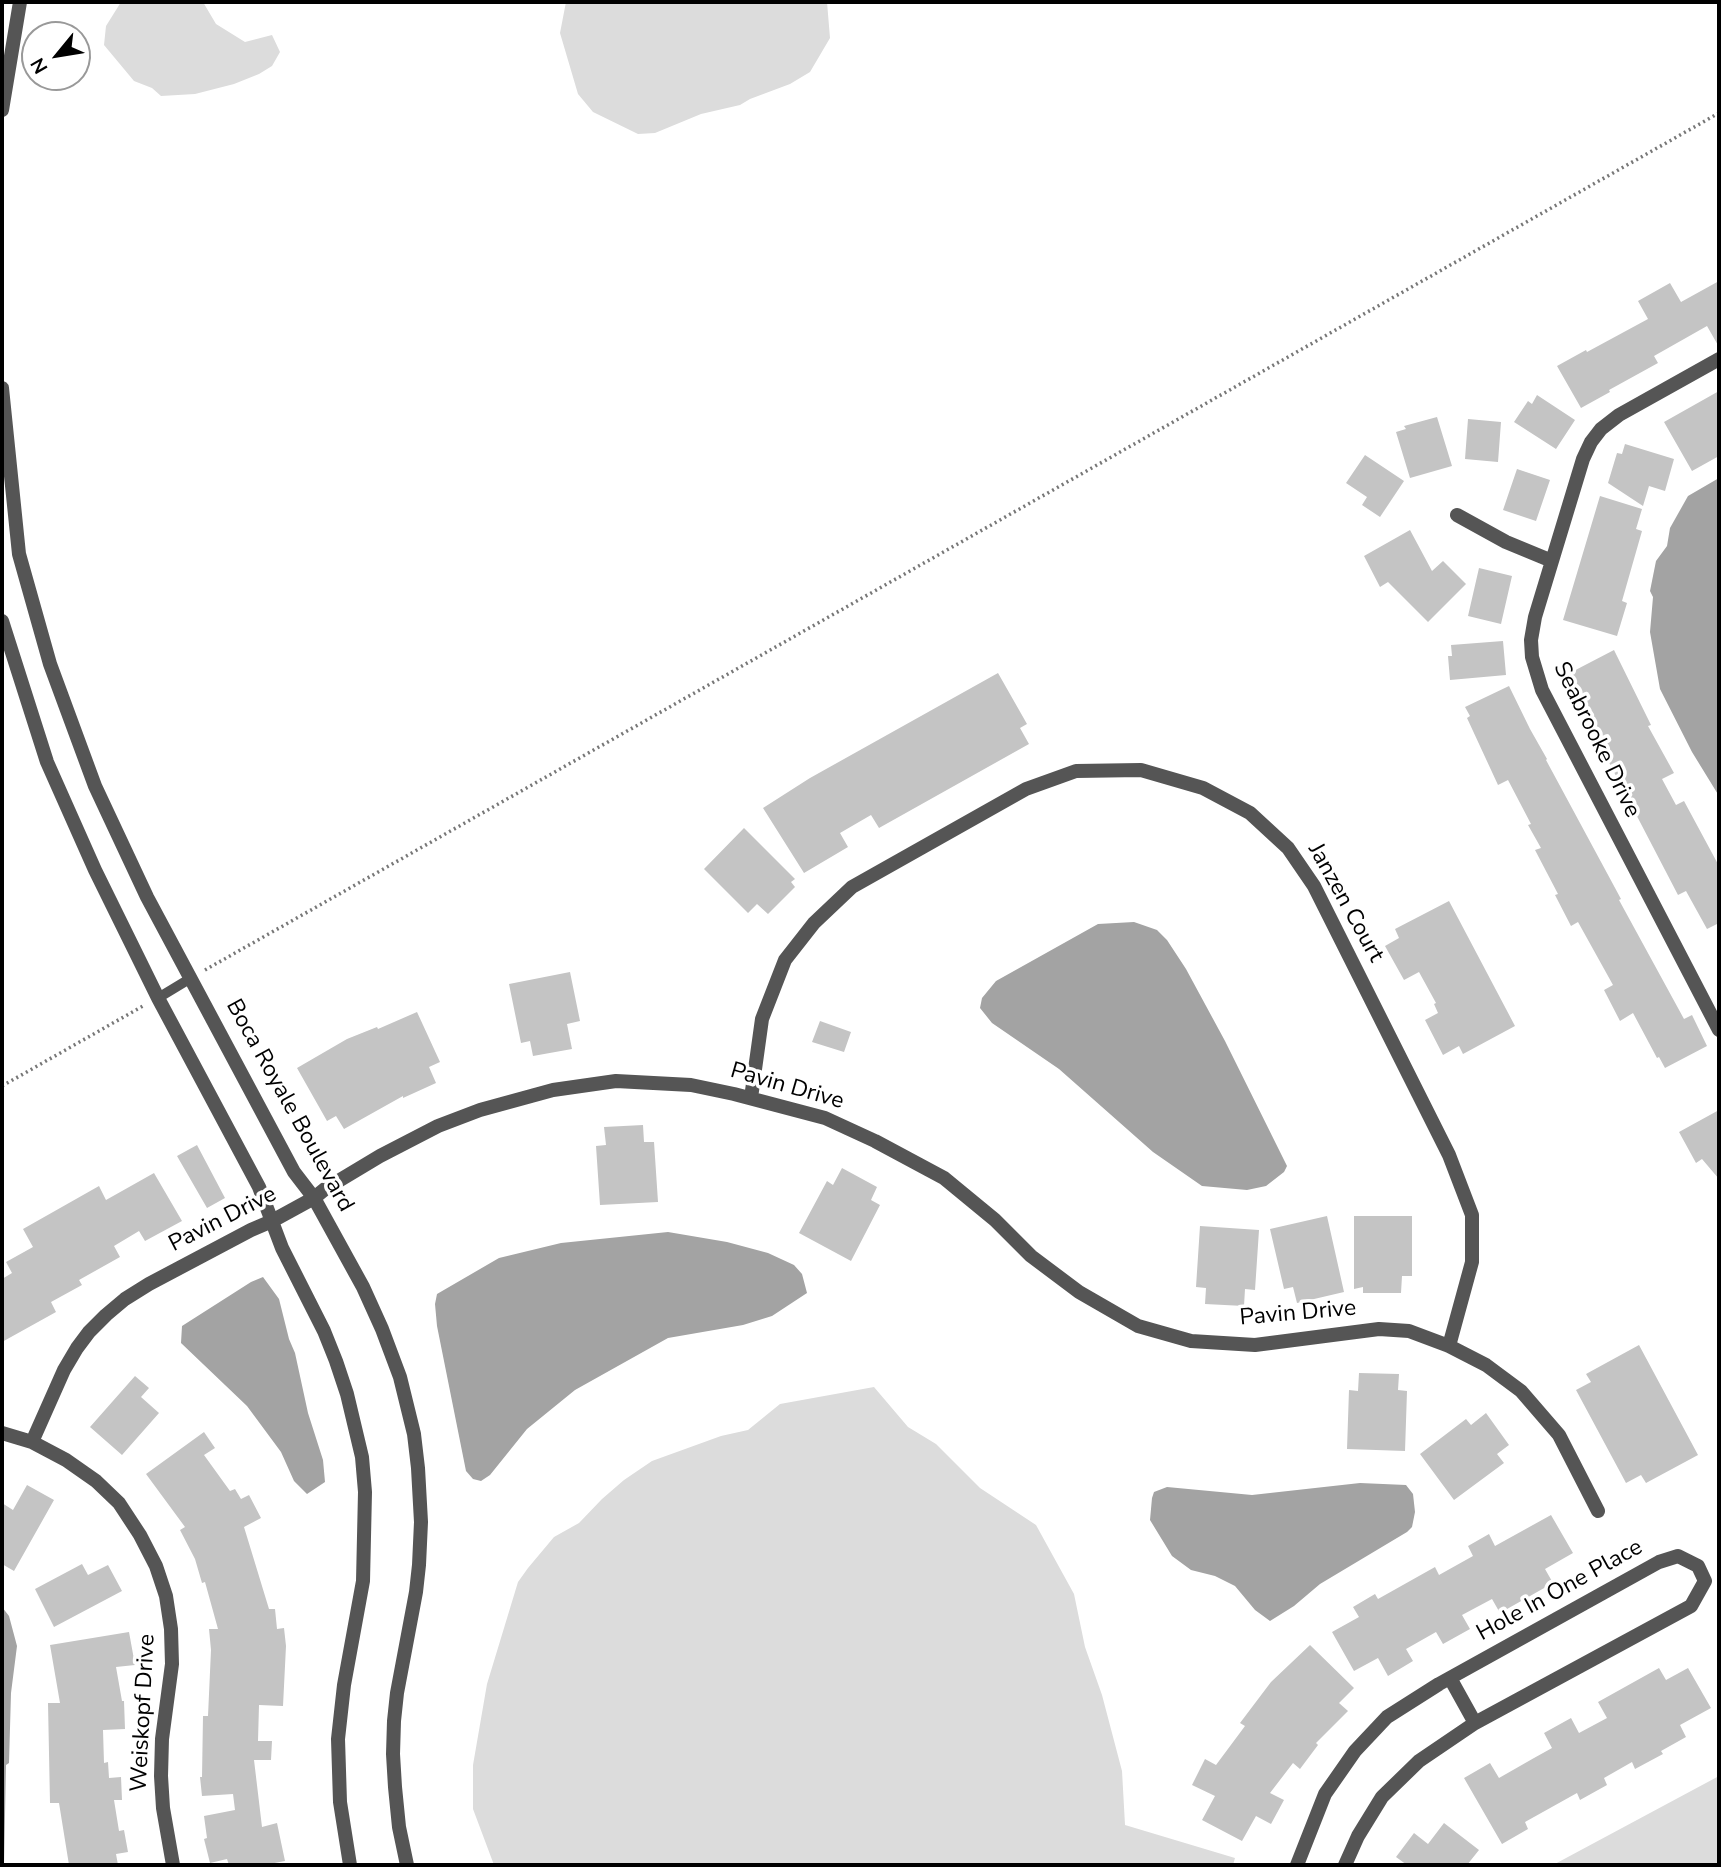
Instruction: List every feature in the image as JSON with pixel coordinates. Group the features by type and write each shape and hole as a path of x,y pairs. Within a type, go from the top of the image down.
{"street":[{"path":"2,110 20,2"},
{"name":"Seabrooke Drive","path":"1719,359 1619,415 1601,429 1591,442 1583,459 1552,561 1532,628 1531,640 1536,674 1548,702 1719,1030"},
{"name":"Boca Royale Boulevard","path":"2,388 19,554 50,664 94,786 147,897 294,1171 314,1198 363,1287 382,1329 408,1405 415,1445 421,1522 419,1565 397,1693 393,1754 399,1827 407,1865"},
{"path":"1457,515 1506,542 1552,561"},
{"path":"2,621 47,762 95,870 158,998 259,1187 282,1248 324,1331 355,1422 365,1492 363,1581 344,1685 338,1739 340,1802 350,1865"},
{"name":"Janzen Court","path":"751,1098 762,1019 785,960 814,923 852,887 1026,789 1076,771 1142,770 1203,788 1250,813 1288,848 1308,876 1450,1155 1472,1215 1472,1262 1449,1346"},
{"name":"Pavin Drive","path":"32,1442 64,1370 89,1332 125,1299 149,1284 272,1221 380,1156 438,1126 480,1110 554,1090 616,1081 691,1085 751,1098 824,1118 875,1141 944,1178 995,1220 1031,1256 1079,1292 1139,1326 1191,1341 1255,1345 1379,1329 1409,1331 1449,1346 1486,1365 1521,1391 1559,1435 1598,1511"},
{"name":"Weiskopf Drive","path":"2,1433 32,1442 66,1460 96,1481 119,1503 156,1566 166,1596 171,1629 172,1664 162,1739 161,1776 163,1808 173,1865"},
{"name":"Hole In One Place","path":"1297,1865 1325,1794 1356,1751 1387,1717 1450,1678 1659,1562 1678,1556 1698,1566 1705,1581 1692,1606 1475,1723 1419,1761 1382,1797 1358,1836 1345,1865"},
{"path":"1450,1678 1475,1723"}],"lane":[{"path":"158,998 191,978"}],"path":[{"path":"191,978 1719,113"},
{"path":"2,1086 158,998"}],"shaded area":[{"path":"121,2 203,2 216,24 245,42 272,35 280,52 272,66 234,84 195,94 161,96 152,88 134,81 104,45 106,26"},
{"path":"566,2 827,2 830,38 810,72 790,84 740,105 701,114 655,133 638,134 593,112 578,94 560,33"},
{"path":"1719,478 1719,796 1692,752 1660,689 1650,632 1653,597 1650,591 1656,561 1667,546 1670,528 1688,496"},
{"path":"1134,922 1157,930 1167,940 1225,1041 1287,1166 1284,1172 1266,1186 1247,1190 1202,1186 1153,1152 1059,1069 992,1023 980,1008 982,998 996,981 1098,924"},
{"path":"668,1232 727,1242 768,1253 794,1265 802,1274 807,1293 772,1316 743,1325 668,1338 575,1390 527,1429 490,1475 481,1481 473,1479 466,1471 437,1326 437,1294 499,1258 561,1243"},
{"path":"263,1277 279,1299 323,1460 325,1482 307,1494 294,1481 281,1452 247,1406 181,1343 182,1326"},
{"path":"874,1387 908,1427 936,1444 980,1488 1036,1525 1074,1594 1085,1647 1102,1695 1122,1771 1125,1825 1235,1858 1233,1865 494,1865 473,1809 473,1765 487,1684 518,1582 528,1568 554,1537 579,1523 624,1480 652,1461 721,1436 748,1430 780,1404"},
{"path":"1360,1483 1406,1485 1413,1494 1415,1512 1412,1527 1320,1584 1294,1606 1270,1621 1255,1610 1235,1586 1215,1576 1191,1570 1172,1556 1150,1520 1154,1492 1167,1487 1252,1495"},
{"path":"2,1607 9,1616 17,1646 11,1693 9,1763 6,1765 4,1865 2,1865"},
{"path":"1719,1776 1719,1865 1553,1865"}],"building":[{"path":"1719,281 1719,347 1707,326 1654,356 1658,363 1581,408 1557,366 1648,319 1638,301 1670,283 1681,302"},
{"path":"1719,391 1719,456 1692,471 1664,422"},
{"path":"1537,395 1575,420 1556,449 1514,422 1528,401 1532,404"},
{"path":"1437,417 1452,466 1410,478 1396,432 1406,429 1404,426"},
{"path":"1468,419 1501,422 1498,462 1465,459"},
{"path":"1625,444 1674,459 1665,491 1649,486 1643,506 1608,483 1617,453 1622,454"},
{"path":"1365,455 1404,481 1380,517 1362,505 1367,497 1346,483"},
{"path":"1517,469 1550,480 1536,521 1503,510"},
{"path":"1600,496 1642,509 1636,529 1642,531 1622,601 1627,603 1617,636 1563,620"},
{"path":"1410,530 1432,571 1443,561 1466,584 1428,622 1388,582 1380,587 1364,556"},
{"path":"1479,568 1512,576 1501,624 1468,616"},
{"path":"1503,641 1506,675 1450,680 1448,656 1452,656 1451,645"},
{"path":"1614,650 1651,725 1648,726 1674,773 1662,779 1676,805 1684,801 1719,866 1719,923 1707,929 1686,891 1678,895 1564,676"},
{"path":"998,673 1027,724 1020,728 1029,744 879,828 871,815 840,833 848,847 804,873 763,808 810,778"},
{"path":"1509,686 1621,899 1619,900 1684,1019 1692,1015 1707,1046 1665,1068 1633,1013 1620,1021 1604,990 1613,985 1578,922 1571,926 1535,850 1541,848 1528,825 1531,824 1508,780 1498,785 1467,718 1470,716 1465,707"},
{"path":"744,828 795,879 791,882 795,887 768,914 757,904 748,913 704,869"},
{"path":"1449,901 1515,1026 1463,1054 1459,1046 1443,1055 1425,1020 1438,1013 1434,1004 1436,1003 1419,972 1404,980 1385,946 1399,938 1395,929"},
{"path":"570,972 580,1021 567,1024 572,1049 533,1056 530,1041 521,1043 509,984"},
{"path":"417,1012 440,1062 429,1067 436,1083 403,1096 344,1129 336,1116 327,1121 297,1068 347,1039"},
{"path":"820,1021 851,1032 844,1052 812,1042"},
{"path":"1719,1110 1719,1179 1702,1159 1696,1163 1679,1132"},
{"path":"643,1125 644,1142 654,1142 658,1202 600,1205 596,1146 606,1145 604,1127"},
{"path":"197,1145 225,1198 207,1208 177,1156"},
{"path":"842,1168 877,1187 871,1200 880,1205 851,1261 799,1233 827,1181 833,1185"},
{"path":"154,1173 182,1221 145,1241 139,1231 114,1246 120,1257 79,1280 82,1285 51,1302 56,1312 2,1342 2,1279 12,1273 6,1262 33,1247 23,1229 99,1186 106,1200"},
{"path":"1327,1216 1344,1292 1297,1303 1293,1287 1284,1289 1270,1229"},
{"path":"1354,1216 1412,1216 1412,1276 1402,1276 1401,1293 1363,1293 1363,1287 1354,1289"},
{"path":"1200,1226 1259,1230 1255,1290 1245,1289 1244,1306 1205,1304 1206,1288 1196,1287"},
{"path":"1639,1345 1698,1455 1646,1483 1641,1475 1626,1483 1576,1390 1591,1382 1586,1374"},
{"path":"1359,1373 1399,1374 1398,1390 1407,1391 1405,1451 1347,1449 1349,1390 1358,1391"},
{"path":"135,1376 149,1388 141,1397 159,1413 122,1455 90,1427"},
{"path":"1486,1413 1509,1445 1497,1454 1504,1463 1454,1500 1420,1454 1466,1419 1471,1425"},
{"path":"204,1432 215,1448 204,1455 230,1491 235,1489 241,1499 249,1495 261,1518 244,1527 269,1609 275,1609 277,1629 284,1628 286,1646 283,1706 259,1705 258,1741 272,1741 271,1760 254,1760 262,1827 277,1823 285,1861 264,1865 229,1865 227,1859 210,1863 204,1839 207,1838 204,1816 235,1810 233,1794 202,1796 200,1777 203,1716 208,1716 211,1650 209,1629 218,1629 205,1582 202,1583 195,1559 180,1530 185,1527 146,1474"},
{"path":"27,1485 54,1500 14,1571 2,1564 2,1503 13,1510"},
{"path":"1551,1515 1573,1553 1545,1569 1553,1583 1500,1613 1492,1599 1462,1615 1470,1629 1443,1644 1436,1632 1406,1649 1413,1661 1388,1676 1378,1658 1354,1671 1332,1632 1359,1617 1353,1607 1375,1594 1378,1599 1435,1567 1439,1575 1473,1556 1468,1546 1489,1534 1495,1546"},
{"path":"82,1564 88,1575 108,1565 122,1591 54,1627 35,1589"},
{"path":"129,1632 135,1665 116,1667 124,1701 125,1729 103,1730 104,1763 108,1762 109,1778 121,1777 122,1800 114,1800 119,1831 124,1830 128,1852 116,1854 118,1865 69,1865 59,1803 50,1803 48,1703 60,1703 50,1645"},
{"path":"1310,1645 1354,1688 1339,1703 1348,1711 1316,1743 1318,1745 1300,1769 1293,1763 1270,1793 1284,1800 1271,1824 1256,1816 1242,1841 1202,1820 1215,1796 1192,1785 1205,1759 1216,1765 1245,1726 1240,1723 1271,1682"},
{"path":"1659,1668 1666,1680 1688,1668 1711,1708 1680,1725 1686,1737 1661,1751 1663,1754 1635,1769 1632,1762 1604,1778 1607,1785 1580,1800 1577,1793 1525,1822 1528,1829 1502,1844 1464,1778 1490,1763 1499,1778 1552,1748 1544,1733 1571,1718 1579,1733 1607,1718 1598,1702"},
{"path":"1444,1823 1479,1850 1467,1865 1407,1865 1396,1857 1414,1833 1428,1844"}]}
